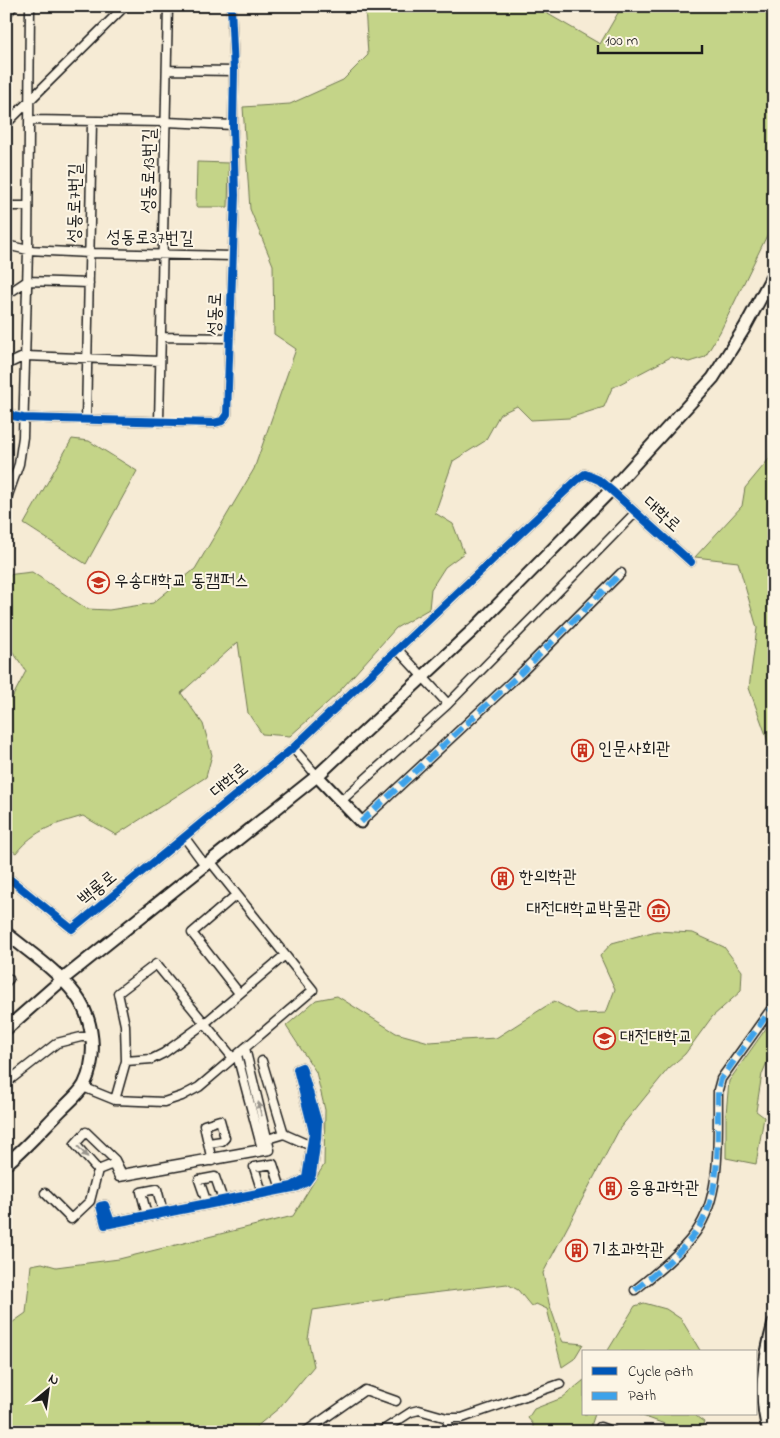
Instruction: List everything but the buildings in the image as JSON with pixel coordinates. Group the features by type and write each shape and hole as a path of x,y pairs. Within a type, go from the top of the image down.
{"main road":[{"path":"6,1029 62,979 317,776 473,630 611,490 712,378 745,327 774,273"},
{"path":"317,776 362,822"},
{"path":"6,933 62,979 76,995 88,1018 93,1044 91,1068 83,1087 21,1152 6,1164"},
{"path":"769,1432 766,1422 763,1390 766,1353 774,1323"}],"street":[{"path":"6,15 13,6"},
{"path":"6,501 19,464 23,437 29,120 31,100 30,6"},
{"name":"성동로13번길","path":"159,422 168,6"},
{"path":"6,124 124,7"},
{"name":"성동로","path":"23,418 214,423 222,420 227,414 235,195 234,71 230,7"},
{"path":"167,70 234,71"},
{"path":"29,120 233,124"},
{"name":"성동로7번길","path":"86,420 92,122"},
{"path":"6,203 12,206 28,206"},
{"name":"성동로37번길","path":"6,245 28,250 233,256"},
{"path":"6,294 27,282 89,283"},
{"path":"161,337 230,338"},
{"path":"6,365 25,356 160,360"},
{"path":"6,410 13,416 23,418"},
{"name":"대학로","path":"185,838 293,748 585,474 599,480 691,562"},
{"name":"대학로","path":"341,801 448,704 635,513"},
{"path":"362,822 523,671 621,573"},
{"path":"398,650 448,704"},
{"path":"293,748 317,776"},
{"path":"83,1087 115,1100 164,1102 182,1096 199,1087 313,990 236,895 185,838"},
{"name":"백룡로","path":"6,880 11,880 72,929 185,838"},
{"path":"236,895 192,933 239,993"},
{"path":"126,1061 152,1059 164,1053 205,1023 285,955"},
{"path":"115,1100 126,1061 125,1026 118,993 156,964 235,1057 265,1140"},
{"path":"6,977 8,980 6,982"},
{"path":"635,1290 672,1258 697,1232 707,1209 716,1174 718,1090 721,1079 774,1005"},
{"path":"6,1083 57,1042 81,1037 92,1037"},
{"path":"98,1170 113,1164 119,1178 262,1149 265,1140 245,1048"},
{"path":"262,1060 284,1134"},
{"path":"302,1067 318,1123 318,1139 312,1175 307,1182 298,1187 105,1225 100,1206 105,1205 111,1222 292,1186 306,1178 310,1146 313,1132 297,1070 302,1067"},
{"path":"98,1170 75,1144 86,1132 115,1160 122,1174 212,1160"},
{"path":"265,1140 284,1134 310,1146"},
{"path":"209,1143 212,1160"},
{"path":"262,1192 254,1167 273,1164 281,1189"},
{"path":"45,1193 71,1219 90,1201 98,1170"},
{"path":"206,1203 198,1180 215,1177 223,1200"},
{"path":"147,1215 141,1192 156,1189 163,1212"},
{"path":"380,1432 411,1412 419,1410 447,1418 462,1418 560,1384"},
{"path":"305,1432 364,1390 396,1401"},
{"path":"447,1418 450,1432"},
{"path":"600,1427 614,1432"}],"green space":[{"path":"365,6 534,6 600,44 622,6 774,6 774,221 720,332 705,357 689,362 671,357 612,388 604,407 569,418 531,420 517,406 500,414 485,441 453,461 435,513 453,524 464,553 445,567 431,589 429,609 396,628 336,695 290,736 262,734 248,713 238,642 181,693 203,724 212,755 206,777 116,835 83,816 46,828 31,838 16,853 6,847 6,705 26,671 6,642 6,575 32,572 87,609 109,610 153,603 195,569 254,469 296,349 274,334 273,265 250,209 243,107 290,104 343,80 368,55"},
{"path":"197,162 229,163 228,207 196,207"},
{"path":"770,437 774,441 774,766 766,735 749,688 757,628 738,562 695,557 742,506 745,488 769,459"},
{"path":"72,439 89,441 137,471 86,564 24,524"},
{"path":"656,931 693,933 724,947 742,971 741,991 712,1017 685,1054 668,1069 620,1128 543,1273 549,1303 563,1342 583,1344 574,1359 562,1367 547,1309 536,1304 531,1306 518,1290 507,1284 400,1297 313,1310 308,1339 314,1366 279,1408 250,1432 6,1432 6,1327 26,1313 31,1265 42,1263 56,1267 119,1259 293,1216 324,1165 325,1110 316,1072 286,1026 316,1000 337,996 396,1033 429,1042 496,1038 554,1001 578,1014 606,1013 615,989 600,956 612,943"},
{"path":"774,1017 774,1046 762,1074 756,1111 764,1117 756,1164 726,1158 726,1114 729,1081"},
{"path":"644,1303 666,1309 681,1319 700,1350 608,1350 635,1306"},
{"path":"582,1382 582,1416 594,1416 589,1432 530,1432 533,1429 533,1424 528,1418 534,1409 562,1398"},
{"path":"643,1416 696,1416 704,1422 701,1428 691,1425 684,1431"}],"marked path":[{"path":"361,822 523,671 621,573"},
{"path":"635,1290 683,1248 705,1217 715,1182 718,1144 718,1090 721,1079 774,1005"}],"cycle path":[{"path":"6,410 13,416 23,418 214,423 222,421 227,414 235,195 234,71 231,6"},
{"path":"6,880 11,880 72,929 293,748 585,474 599,480 691,562"},
{"path":"302,1067 318,1123 312,1175 307,1182 298,1187 105,1225 100,1206 105,1205 111,1222 292,1186 306,1178 313,1132 297,1069 302,1067"}],"place":[{"name":"우송대학교 동캠퍼스","path":"98,582"},
{"name":"인문사회관","path":"582,750"},
{"name":"한의학관","path":"503,878"},
{"name":"대전대학교박물관","path":"658,910"},
{"name":"대전대학교","path":"604,1038"},
{"name":"응용과학관","path":"611,1189"},
{"name":"기초과학관","path":"576,1251"}]}
